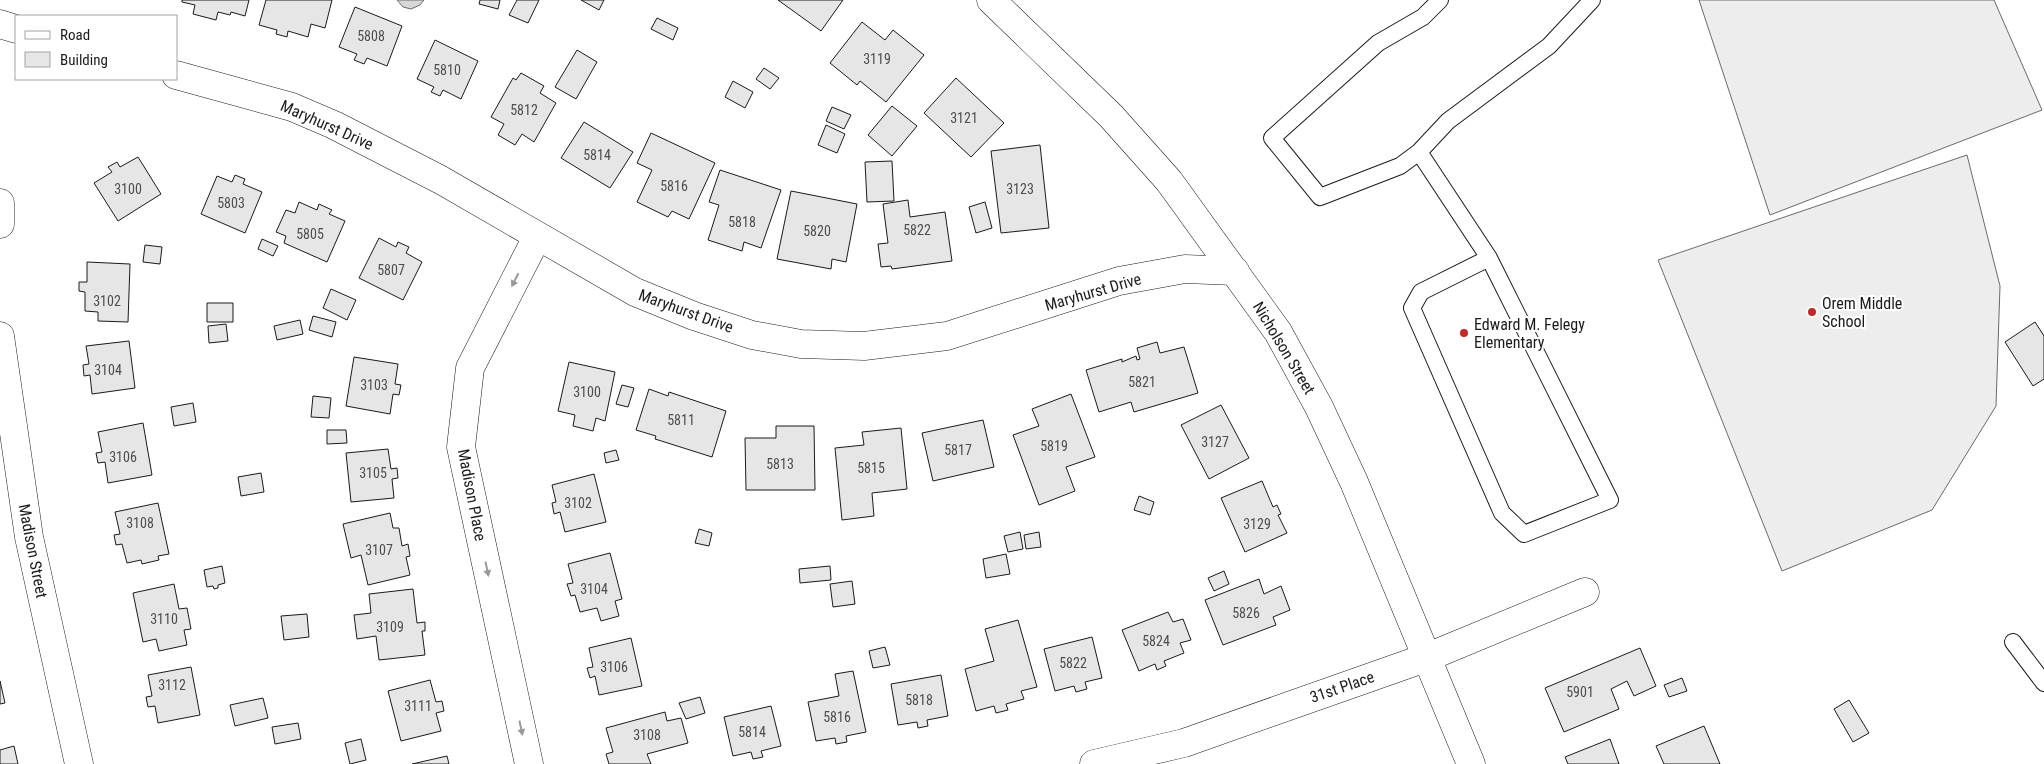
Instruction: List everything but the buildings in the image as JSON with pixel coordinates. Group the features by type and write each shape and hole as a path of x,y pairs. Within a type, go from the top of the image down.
{"street":[{"name":"Nicholson Street","path":"990,0 1111,116 1169,181 1278,332 1319,407 1354,482 1471,764"},
{"path":"0,24 15,29"},
{"name":"Maryhurst Drive","path":"178,76 292,107 334,124 441,180 635,292 694,316 752,335 801,344 864,346 947,336 1119,281 1185,269 1235,271"},
{"path":"0,203 0,224"},
{"name":"Madison Place","path":"529,764 461,447 470,368 537,237"},
{"name":"Madison Street","path":"0,336 29,537 79,764"},
{"name":"31st Place","path":"1094,764 1184,743 1428,657 1585,592"}],"lane":[{"path":"1440,0 1422,17 1378,43 1272,138 1320,197 1400,166 1419,152 1448,121 1549,46 1592,0"},
{"path":"1419,152 1460,211 1489,258 1610,500 1524,534 1502,513 1412,308 1421,292 1489,258"},
{"path":"2013,642 2044,683"}],"shaded area":[{"path":"397,0 424,0 420,5 411,9 403,7"},
{"path":"1699,0 1994,0 2042,110 1770,215"},
{"path":"1967,155 2000,286 1996,406 1932,510 1782,571 1658,260"}],"place":[{"name":"Orem Middle School","path":"1812,312"},
{"name":"Edward M. Felegy Elementary","path":"1464,333"}]}
